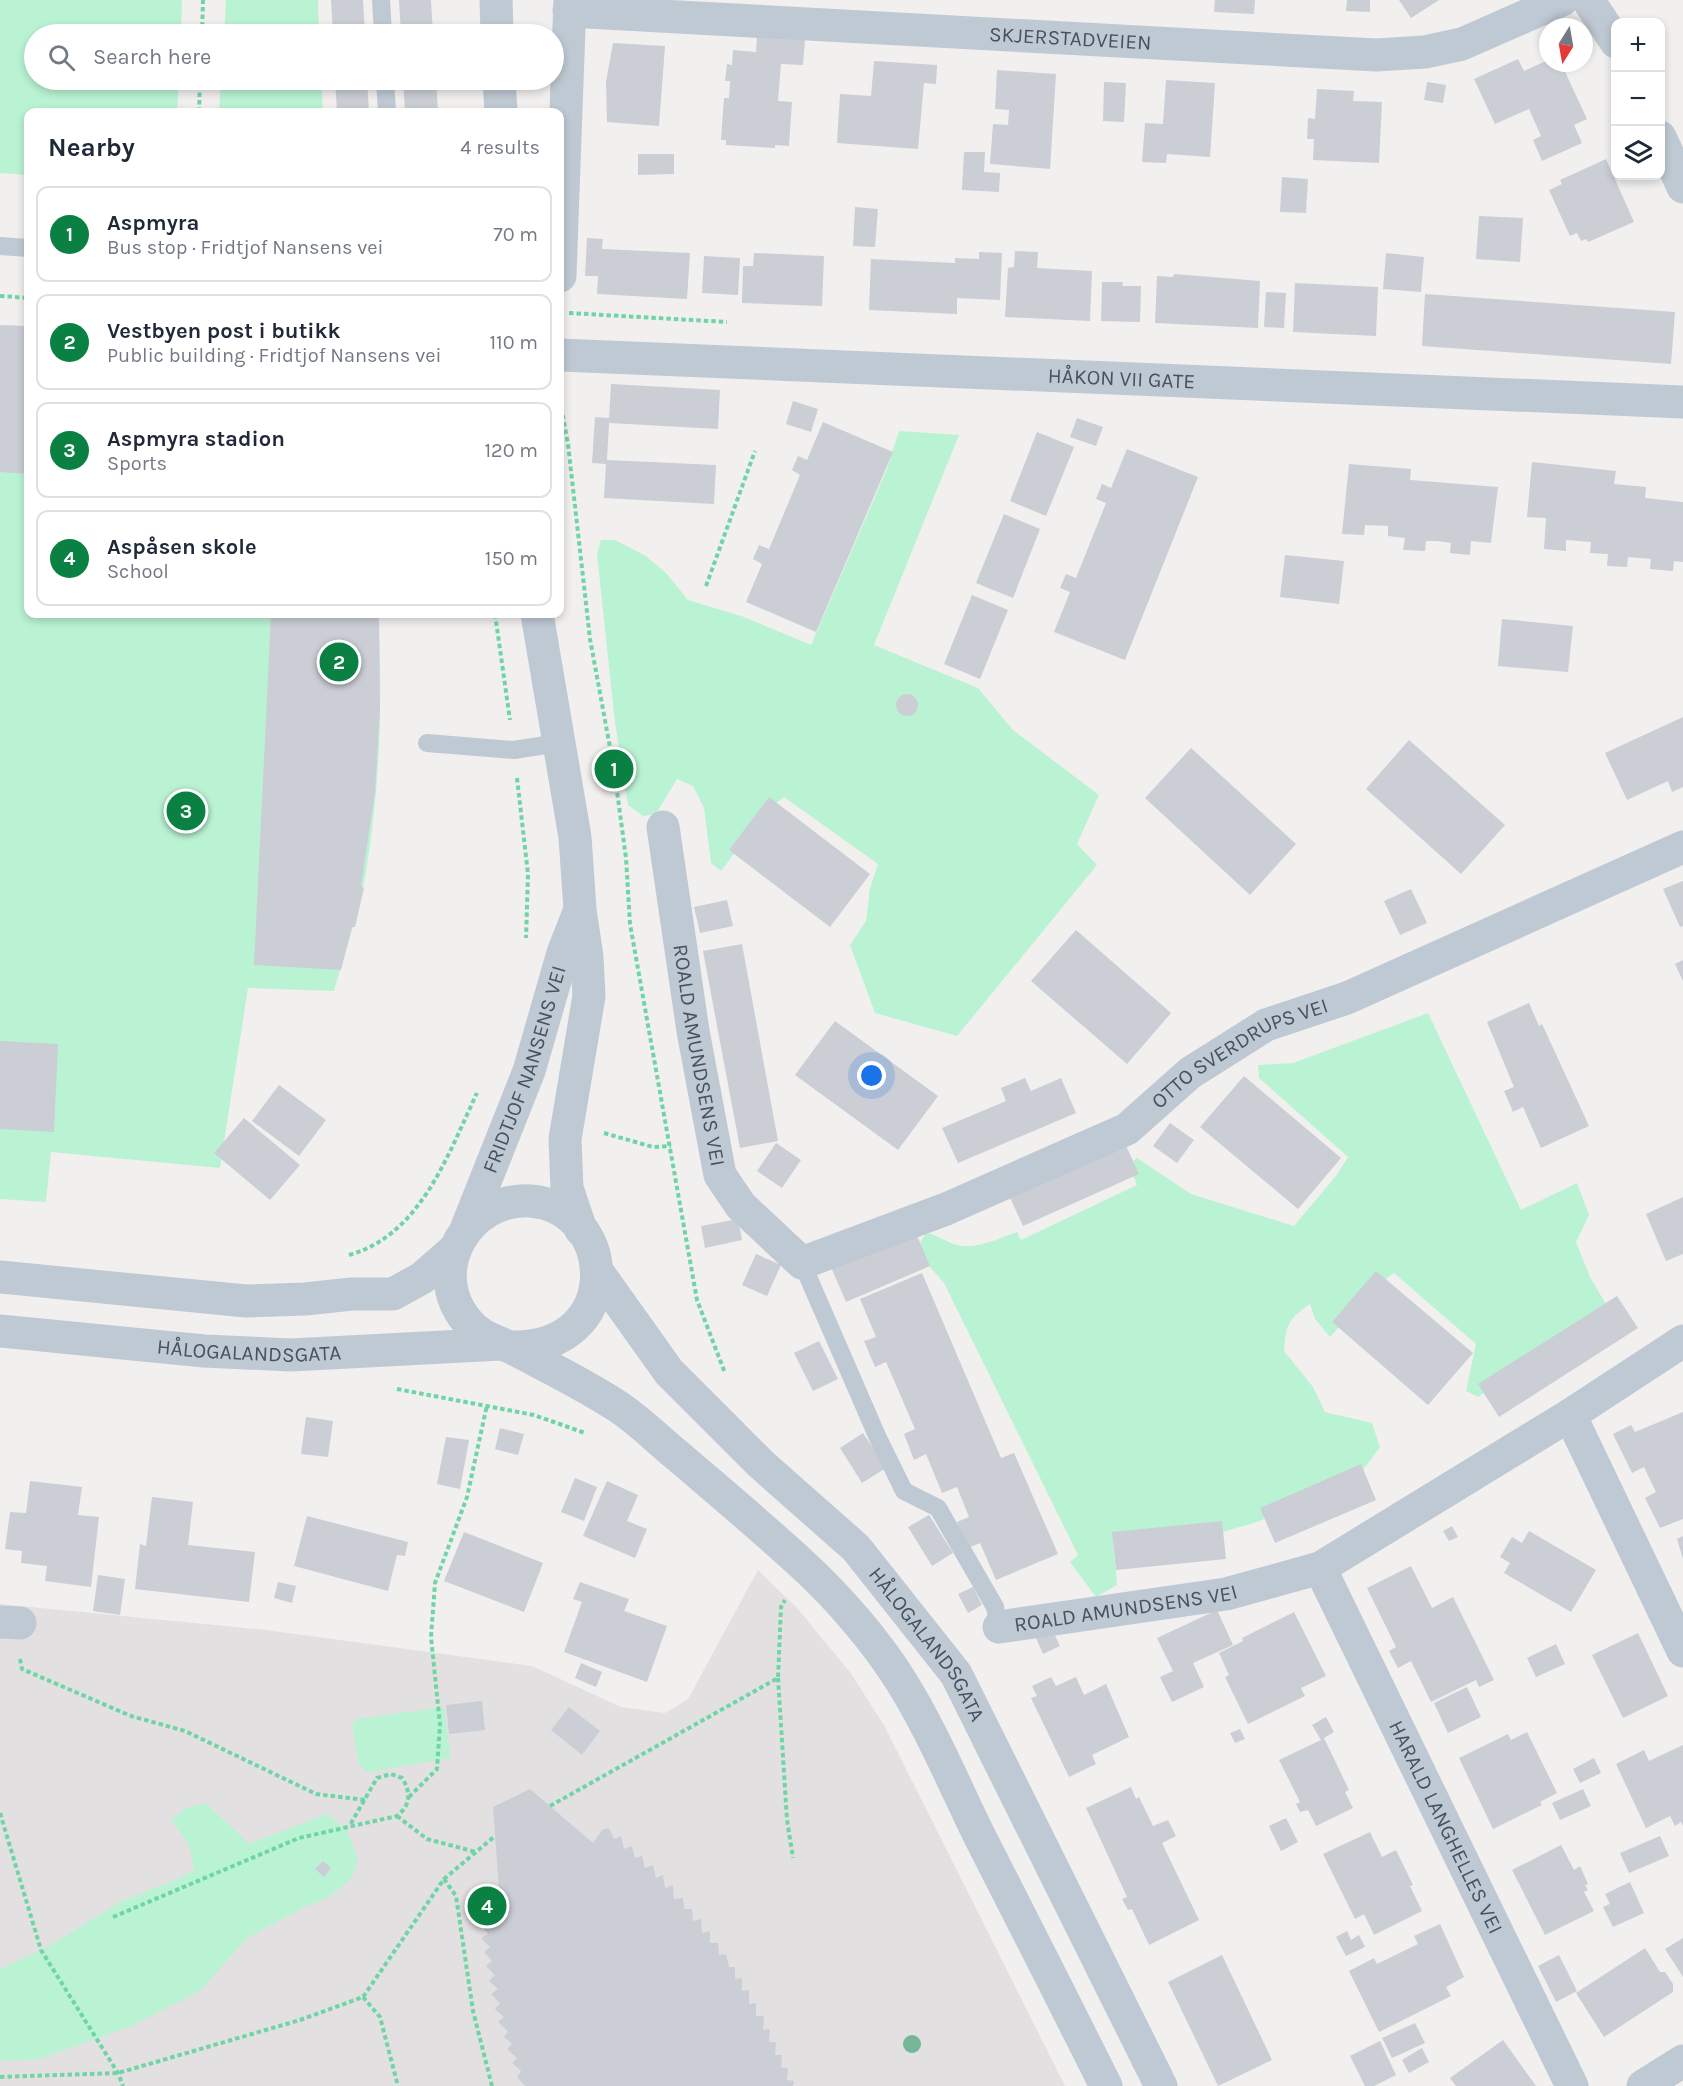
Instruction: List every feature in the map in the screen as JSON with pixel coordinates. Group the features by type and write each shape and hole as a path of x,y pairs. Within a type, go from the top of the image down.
{"street":[{"path":"495,0 496,24"},
{"name":"SKJERSTADVEIEN","path":"570,5 1376,55 1425,52 1462,44 1562,0"},
{"path":"1588,0 1611,34"},
{"path":"564,168 570,5"},
{"path":"500,90 501,108"},
{"path":"1665,147 1683,187"},
{"name":"HÅKON VII GATE","path":"564,356 1683,402"},
{"name":"FRIDTJOF NANSENS VEI","path":"538,618 575,837 589,996 566,1121 567,1188 582,1230"},
{"name":"ROALD AMUNDSENS VEI","path":"663,827 693,1031 720,1175 741,1206 802,1263"},
{"name":"OTTO SVERDRUPS VEI","path":"802,1263 946,1209 1126,1129 1190,1073 1266,1026 1347,998 1683,847"},
{"name":"FRIDTJOF NANSENS VEI","path":"460,1239 529,1071 562,953 580,910"},
{"name":"HÅLOGALANDSGATA","path":"0,1277 246,1300 393,1294 422,1278 485,1212 508,1202 534,1201 556,1208 575,1222 589,1241 597,1271 597,1286 589,1309 575,1328 556,1341 534,1348 454,1344 291,1355 204,1351 0,1331"},
{"name":"HÅLOGALANDSGATA","path":"460,1239 450,1275 454,1300 467,1322 486,1338 506,1346 621,1408 806,1568 849,1613 901,1680 1106,2086"},
{"name":"HÅLOGALANDSGATA","path":"597,1271 669,1372 761,1464 856,1548 956,1674 1161,2086"},
{"name":"ROALD AMUNDSENS VEI","path":"999,1627 1226,1594 1320,1568 1570,1415 1683,1341"},
{"path":"1570,1415 1683,1651"},
{"name":"HARALD LANGHELLES VEI","path":"1320,1568 1572,2086"},
{"path":"1643,2086 1683,2061"}],"lane":[{"path":"381,0 382,24"},
{"path":"386,90 387,108"},
{"path":"0,246 24,248"},
{"path":"427,743 514,750 558,743"},
{"name":"ROALD AMUNDSENS VEI","path":"802,1263 878,1438 904,1491 938,1508 995,1606 999,1627"}],"path":[{"path":"202,24 203,0"},
{"path":"199,108 200,90"},
{"path":"0,296 24,298"},
{"path":"706,586 755,451"},
{"path":"496,618 528,874 526,950"},
{"path":"344,1256 366,1250 394,1233 423,1202 478,1091"},
{"path":"599,1131 653,1147 671,1146"},
{"path":"409,1797 437,1769 440,1725 431,1637 435,1583 467,1497 488,1405"},
{"path":"789,1593 781,1607 778,1678 787,1820 793,1858"},
{"path":"10,1622 22,1669 131,1716 185,1731 316,1794 365,1800"},
{"path":"550,1806 778,1678"},
{"path":"113,1917 299,1838 397,1816 406,1809 409,1797 408,1788 402,1778 392,1774 377,1778 350,1825"},
{"path":"0,1814 41,1950 118,2073 123,2086"},
{"path":"397,1816 428,1839 477,1852"},
{"path":"0,2077 118,2073 300,2020 363,1997 444,1880 495,1836"},
{"path":"444,1880 456,1896 473,2011 492,2086"},
{"path":"363,1997 380,2018 398,2086"}],"shaded area":[{"path":"758,1570 798,1609 850,1672 884,1725 1065,2086 0,2086 0,1604 266,1630 532,1666 621,1707 665,1713 688,1699"}],"green space":[{"path":"0,0 182,0 181,24 24,24 24,90 178,90 177,108 24,108 24,175 0,173"},
{"path":"226,0 318,0 319,24 225,24"},
{"path":"220,90 322,90 323,108 219,108"},
{"path":"0,337 24,339 24,618 378,618 380,678 379,743 371,840 360,902 334,991 248,988 220,1168 51,1152 46,1202 0,1199"},
{"path":"899,431 959,435 874,645 978,688 1013,730 1099,795 1077,844 1097,865 957,1036 875,1013 850,945 866,921 870,888 878,864 784,797 766,811 721,871 711,863 704,808 693,786 677,779 656,814 643,816 628,805 615,723 597,554 601,540 615,540 646,556 666,573 688,600 744,617 811,645 887,469"},
{"path":"1428,1013 1521,1210 1577,1183 1589,1215 1576,1242 1590,1277 1610,1311 1478,1397 1466,1391 1476,1344 1394,1273 1374,1288 1330,1337 1315,1319 1310,1304 1290,1323 1284,1351 1313,1387 1325,1412 1372,1423 1380,1447 1357,1478 1257,1522 1219,1533 1113,1544 1117,1585 1096,1597 1070,1562 1078,1555 944,1283 924,1260 920,1243 926,1233 964,1246 987,1243 1017,1232 1021,1240 1137,1185 1128,1165 1137,1158 1191,1194 1294,1226 1336,1176 1348,1157 1259,1078 1258,1065 1293,1063"},
{"path":"444,1707 451,1758 368,1772 359,1764 352,1725 357,1719"},
{"path":"206,1803 249,1844 327,1814 347,1830 358,1860 351,1879 326,1899 304,1907 246,1939 201,1990 132,2026 39,2059 0,2061 0,1969 48,1947 120,1902 194,1870 189,1845 171,1819 186,1808"}],"building":[{"path":"331,0 363,0 364,24 332,24"},
{"path":"399,0 431,0 432,24 400,24"},
{"path":"1215,0 1255,0 1254,14 1214,12"},
{"path":"1347,0 1370,0 1370,12 1346,11"},
{"path":"1399,0 1439,0 1411,18"},
{"path":"757,36 805,39 803,65 781,64 778,101 792,102 789,146 775,145 775,148 726,145 726,140 721,140 724,98 729,98 730,81 725,81 727,64 732,65 733,50 756,52"},
{"path":"613,43 665,46 659,126 607,122 606,82"},
{"path":"1518,59 1524,71 1539,64 1539,72 1565,72 1587,119 1574,125 1582,143 1542,161 1533,140 1541,136 1529,109 1495,124 1474,79"},
{"path":"874,61 937,65 936,84 924,83 918,149 837,143 840,94 871,96"},
{"path":"997,70 1056,74 1050,169 990,164 993,124 1008,125 1009,110 995,109"},
{"path":"1166,80 1215,83 1210,157 1167,154 1166,163 1142,162 1145,123 1163,124"},
{"path":"1104,82 1126,83 1124,122 1103,121"},
{"path":"1427,82 1446,85 1443,103 1424,100"},
{"path":"1317,89 1354,91 1353,101 1382,102 1379,163 1313,160 1314,139 1307,139 1308,118 1315,119"},
{"path":"336,90 368,90 369,108 337,108"},
{"path":"404,90 437,90 438,108 405,108"},
{"path":"964,152 985,152 984,172 1000,173 999,192 962,190"},
{"path":"638,154 674,154 674,174 638,175"},
{"path":"1606,159 1611,170 1611,180 1615,180 1634,222 1588,242 1586,239 1581,241 1577,233 1570,236 1549,190 1562,184 1560,180"},
{"path":"1282,177 1308,179 1306,213 1280,212"},
{"path":"855,207 878,209 875,247 853,246"},
{"path":"1479,216 1523,218 1520,262 1476,259"},
{"path":"587,238 603,239 602,249 690,253 687,299 597,294 598,276 585,276"},
{"path":"1015,251 1038,252 1037,268 1092,271 1090,321 1005,317 1008,268 1014,267"},
{"path":"979,252 1002,253 1000,300 957,298 957,314 869,310 871,259 955,263 955,258 979,259"},
{"path":"754,253 824,256 822,306 742,303 743,266 753,266"},
{"path":"1386,253 1424,257 1421,292 1383,289"},
{"path":"704,256 740,258 738,295 702,293"},
{"path":"1174,274 1260,281 1258,328 1155,323 1157,276 1173,277"},
{"path":"1102,282 1123,282 1122,286 1141,286 1140,322 1101,321"},
{"path":"1295,283 1378,287 1376,336 1293,332"},
{"path":"1266,292 1286,293 1284,328 1264,327"},
{"path":"1425,294 1675,312 1671,364 1422,346"},
{"path":"0,325 24,326 24,474 0,472"},
{"path":"611,384 720,390 718,429 609,423 607,460 716,465 714,504 604,498 606,464 592,463 595,417 609,418"},
{"path":"793,401 818,409 811,432 786,424"},
{"path":"1077,418 1103,427 1096,446 1070,437"},
{"path":"823,422 893,452 816,632 746,602 762,564 753,559 759,545 769,549 800,475 792,470 798,456 807,460"},
{"path":"1037,432 1074,447 1046,516 1010,501"},
{"path":"1127,449 1198,477 1125,660 1054,632 1070,592 1060,588 1066,574 1076,578 1106,503 1096,499 1102,484 1111,488"},
{"path":"1532,462 1616,471 1614,484 1646,487 1645,498 1683,502 1683,562 1674,561 1673,571 1650,569 1651,559 1628,557 1627,567 1607,566 1608,554 1590,553 1591,542 1566,540 1566,551 1544,549 1546,518 1527,517"},
{"path":"1349,464 1411,469 1410,480 1498,487 1491,543 1471,541 1470,555 1450,553 1451,543 1437,541 1426,541 1425,551 1403,550 1405,538 1388,536 1388,526 1365,525 1364,535 1342,534"},
{"path":"1004,514 1040,529 1013,598 976,583"},
{"path":"1285,555 1344,561 1339,604 1280,597"},
{"path":"972,595 1008,610 980,679 944,664"},
{"path":"271,618 379,618 380,709 375,792 361,886 364,888 355,927 352,927 341,970 254,965"},
{"path":"1502,619 1573,626 1568,672 1498,666"},
{"path":"907,694 915,697 918,705 915,713 907,716 899,713 896,705 899,697"},
{"path":"1683,717 1683,787 1672,792 1668,781 1627,800 1605,753"},
{"path":"1409,740 1505,825 1461,874 1366,789"},
{"path":"1191,748 1296,844 1250,895 1145,798"},
{"path":"769,797 870,874 830,927 729,850"},
{"path":"1683,881 1683,926 1680,927 1663,889"},
{"path":"1411,889 1427,923 1400,935 1384,901"},
{"path":"727,900 733,926 700,933 694,907"},
{"path":"1076,930 1171,1013 1127,1064 1031,981"},
{"path":"742,944 778,1141 740,1148 703,951"},
{"path":"1683,960 1683,981 1675,964"},
{"path":"1529,1003 1539,1026 1542,1024 1589,1126 1541,1148 1523,1107 1513,1112 1504,1091 1514,1087 1487,1022"},
{"path":"835,1021 938,1096 898,1150 795,1075"},
{"path":"0,1041 58,1044 54,1132 0,1129"},
{"path":"1244,1076 1341,1158 1298,1209 1200,1127"},
{"path":"1025,1078 1031,1091 1061,1078 1076,1113 958,1163 942,1128 1006,1101 1001,1088"},
{"path":"279,1085 326,1120 299,1156 252,1121"},
{"path":"244,1118 300,1165 270,1200 214,1153"},
{"path":"1170,1123 1194,1140 1177,1163 1153,1146"},
{"path":"1123,1139 1139,1174 1023,1226 1007,1191"},
{"path":"776,1143 801,1160 782,1188 757,1171"},
{"path":"1683,1197 1683,1254 1666,1261 1646,1214"},
{"path":"738,1219 742,1240 705,1248 701,1226"},
{"path":"915,1231 930,1266 846,1302 831,1267"},
{"path":"756,1254 781,1265 767,1296 742,1285"},
{"path":"1376,1271 1473,1353 1428,1405 1332,1322"},
{"path":"922,1273 1001,1458 1014,1453 1058,1554 996,1580 980,1543 968,1548 957,1522 969,1517 957,1487 942,1493 926,1454 914,1460 904,1434 915,1429 886,1362 875,1367 864,1341 876,1337 860,1299"},
{"path":"1617,1296 1638,1328 1499,1417 1478,1384"},
{"path":"819,1341 838,1379 813,1391 794,1353"},
{"path":"1683,1412 1683,1519 1660,1528 1645,1498 1656,1492 1644,1467 1632,1473 1613,1434 1631,1425 1635,1432"},
{"path":"306,1417 333,1421 328,1457 301,1454"},
{"path":"500,1428 524,1434 518,1455 495,1449"},
{"path":"863,1433 886,1468 862,1483 840,1448"},
{"path":"446,1437 469,1440 460,1489 437,1484"},
{"path":"1361,1464 1376,1500 1275,1543 1260,1508"},
{"path":"575,1478 597,1487 584,1521 561,1512"},
{"path":"30,1481 82,1487 78,1515 99,1517 91,1587 45,1581 47,1566 21,1563 22,1551 5,1549 10,1512 26,1513"},
{"path":"607,1481 638,1495 627,1521 647,1529 635,1558 583,1536"},
{"path":"152,1497 193,1502 188,1545 255,1552 249,1602 135,1589 140,1544 146,1546"},
{"path":"929,1515 953,1553 932,1566 908,1527"},
{"path":"307,1516 408,1542 405,1556 397,1555 388,1591 294,1566"},
{"path":"1222,1521 1226,1559 1116,1570 1112,1532"},
{"path":"1452,1526 1458,1537 1449,1541 1443,1531"},
{"path":"1529,1531 1596,1570 1571,1612 1504,1573 1510,1563 1500,1557 1512,1537 1522,1543"},
{"path":"464,1532 543,1563 524,1612 444,1581"},
{"path":"1683,1536 1683,1559 1677,1539"},
{"path":"1411,1566 1432,1608 1453,1597 1494,1680 1479,1687 1476,1680 1431,1702 1411,1661 1398,1668 1389,1651 1396,1647 1367,1588"},
{"path":"98,1575 125,1579 120,1615 93,1611"},
{"path":"278,1582 296,1586 292,1603 274,1598"},
{"path":"580,1582 629,1599 624,1611 667,1626 647,1682 564,1652 582,1602 573,1599"},
{"path":"973,1587 982,1605 968,1613 958,1594"},
{"path":"1217,1610 1233,1645 1193,1663 1204,1687 1172,1702 1160,1677 1173,1671 1157,1638"},
{"path":"1294,1612 1326,1676 1301,1688 1305,1696 1248,1724 1225,1677 1229,1675 1219,1653 1243,1641 1242,1638"},
{"path":"1052,1629 1060,1646 1043,1654 1035,1636"},
{"path":"1638,1633 1668,1696 1623,1718 1592,1655"},
{"path":"1556,1644 1565,1664 1536,1677 1527,1658"},
{"path":"581,1663 602,1672 596,1687 575,1678"},
{"path":"1051,1677 1056,1686 1076,1677 1084,1695 1106,1684 1129,1737 1092,1755 1096,1764 1069,1777 1031,1698 1037,1696 1032,1686"},
{"path":"1467,1687 1481,1717 1448,1733 1434,1703"},
{"path":"482,1701 485,1730 449,1734 446,1705"},
{"path":"569,1707 600,1731 582,1755 551,1730"},
{"path":"1326,1717 1334,1732 1324,1738 1349,1790 1345,1792 1353,1808 1316,1826 1308,1810 1300,1812 1296,1804 1300,1802 1279,1760 1321,1740 1312,1725"},
{"path":"1240,1729 1245,1739 1235,1743 1230,1733"},
{"path":"1527,1732 1557,1793 1540,1802 1542,1805 1493,1829 1459,1758 1508,1734 1511,1740"},
{"path":"1683,1745 1683,1826 1681,1822 1675,1826 1670,1816 1646,1828 1616,1764 1644,1750 1649,1761"},
{"path":"1594,1758 1601,1773 1580,1783 1573,1769"},
{"path":"1131,1787 1136,1799 1139,1797 1153,1826 1168,1820 1176,1836 1162,1843 1199,1920 1149,1945 1132,1909 1128,1910 1122,1899 1127,1897 1086,1808"},
{"path":"530,1789 593,1843 602,1830 609,1828 614,1839 621,1836 624,1849 632,1846 635,1858 642,1856 645,1868 653,1865 656,1878 663,1875 665,1888 673,1885 674,1899 683,1898 684,1909 692,1909 693,1921 701,1919 702,1933 710,1931 710,1943 718,1943 719,1955 726,1954 729,1967 735,1967 735,1979 742,1978 742,1991 749,1990 749,2004 756,2003 756,2016 764,2016 763,2030 770,2029 769,2042 776,2042 775,2055 782,2055 781,2067 788,2069 787,2080 794,2081 793,2086 525,2086 517,2077 521,2071 512,2063 517,2058 507,2049 512,2044 504,2037 508,2031 498,2022 504,2017 495,2009 500,2003 491,1994 498,1989 489,1981 495,1975 486,1966 492,1961 484,1952 490,1947 481,1938 488,1934 480,1923 486,1920 477,1909 485,1905 478,1896 486,1891 499,1890 493,1807"},
{"path":"1583,1789 1591,1806 1560,1820 1552,1803"},
{"path":"1286,1818 1298,1842 1281,1851 1269,1826"},
{"path":"1370,1832 1382,1857 1396,1850 1413,1885 1410,1886 1422,1911 1374,1935 1364,1914 1355,1919 1323,1854"},
{"path":"1660,1836 1669,1856 1629,1873 1620,1853"},
{"path":"1561,1845 1574,1870 1580,1866 1588,1884 1585,1885 1588,1890 1584,1892 1594,1911 1545,1935 1512,1870"},
{"path":"323,1861 331,1868 324,1877 315,1869"},
{"path":"1630,1882 1644,1913 1613,1927 1603,1907 1610,1904 1605,1894"},
{"path":"1440,1924 1464,1977 1446,1987 1451,1996 1379,2032 1349,1971 1374,1958 1377,1964 1418,1944 1414,1936"},
{"path":"1347,1931 1351,1940 1359,1935 1365,1947 1346,1956 1336,1937"},
{"path":"1683,1938 1683,1977 1665,1949"},
{"path":"1645,1948 1660,1972 1665,1972 1673,1984 1673,1992 1604,2037 1576,1993"},
{"path":"1222,1955 1272,2060 1218,2086 1168,1982"},
{"path":"1559,1955 1577,1991 1556,2002 1538,1966"},
{"path":"1415,2023 1425,2043 1392,2058 1382,2038"},
{"path":"1503,2040 1536,2086 1456,2086 1450,2078"},
{"path":"1380,2041 1396,2075 1374,2086 1365,2086 1350,2056"},
{"path":"1422,2048 1429,2062 1409,2073 1402,2060"}],"place":[{"name":"Vestbyen post i butikk","path":"339,662"},
{"name":"Aspmyra","path":"614,769"},
{"name":"Aspmyra stadion","path":"186,811"},
{"name":"Aspåsen skole","path":"487,1906"}]}
